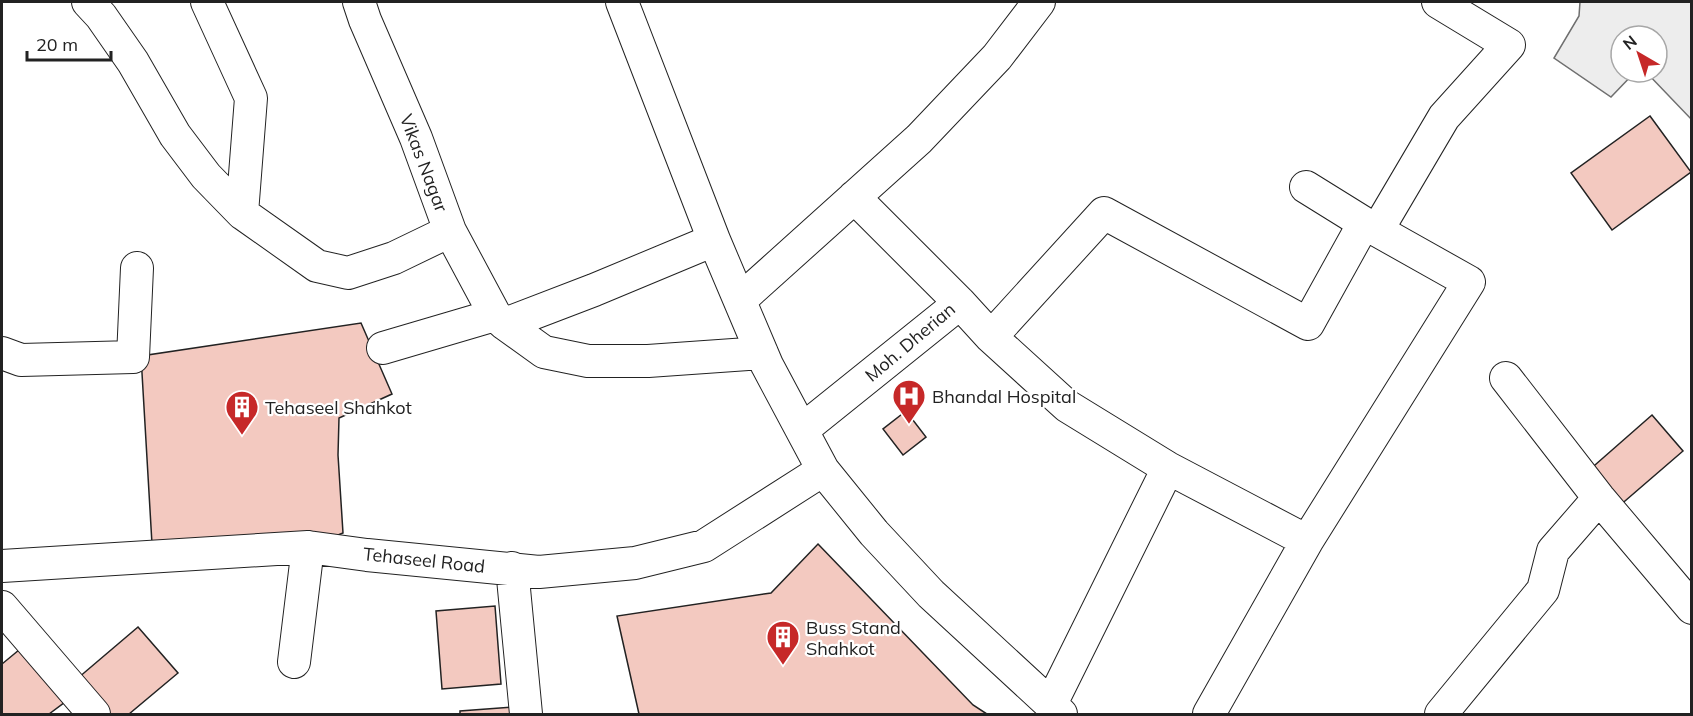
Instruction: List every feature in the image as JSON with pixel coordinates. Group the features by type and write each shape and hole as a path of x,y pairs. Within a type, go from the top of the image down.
{"street":[{"name":"Vikas Nagar","path":"88,2 101,16 133,62 176,135 206,176 242,213 317,266 348,273 394,258 450,231 416,138 358,2"},
{"path":"207,2 251,98 242,213"},
{"path":"622,2 714,240 762,353 823,470 874,533 931,594 1056,710 1168,468"},
{"path":"740,300 918,139 997,57 1039,2"},
{"path":"991,337 1104,213 1308,324 1444,117 1509,45 1438,2"},
{"path":"1209,714 1307,541 1469,282 1306,187"},
{"name":"Moh. Dherian","path":"802,430 960,303 854,197"},
{"path":"450,231 500,320 544,352 588,361 648,361 762,353"},
{"path":"383,348 500,320 594,290 714,240"},
{"path":"2,353 21,360 134,357 137,268"},
{"path":"960,303 991,337 1067,406 1168,468 1307,541"},
{"path":"1506,378 1599,498 1692,608"},
{"name":"Tehaseel Road","path":"2,566 308,547 539,572 634,563 704,546 823,470"},
{"path":"1441,714 1544,590 1553,551 1599,498"},
{"path":"294,662 308,547"},
{"path":"512,568 526,714"},
{"path":"2,607 94,714"}],"shaded area":[{"path":"1580,2 1691,2 1691,119 1657,84 1669,84 1669,24 1609,24 1609,84 1623,84 1611,97 1554,58 1579,16"}],"building":[{"path":"1650,116 1691,172 1612,230 1571,173"},
{"name":"Tehaseel Shahkot","path":"361,323 392,394 339,418 338,455 343,533 308,547 152,544 141,356"},
{"path":"906,411 926,437 903,455 883,429"},
{"path":"1652,415 1683,451 1618,507 1587,472"},
{"name":"Buss Stand Shahkot","path":"818,544 973,705 987,714 639,714 617,616 771,593"},
{"path":"495,606 501,684 442,689 436,611"},
{"path":"138,627 178,673 129,714 109,714 78,678"},
{"path":"25,645 69,699 49,714 2,714 2,664"},
{"path":"513,707 514,714 460,714 460,711"}],"place":[{"name":"Bhandal Hospital","path":"909,425"},
{"name":"Tehaseel Shahkot","path":"242,436"},
{"name":"Buss Stand Shahkot","path":"783,666"}]}
